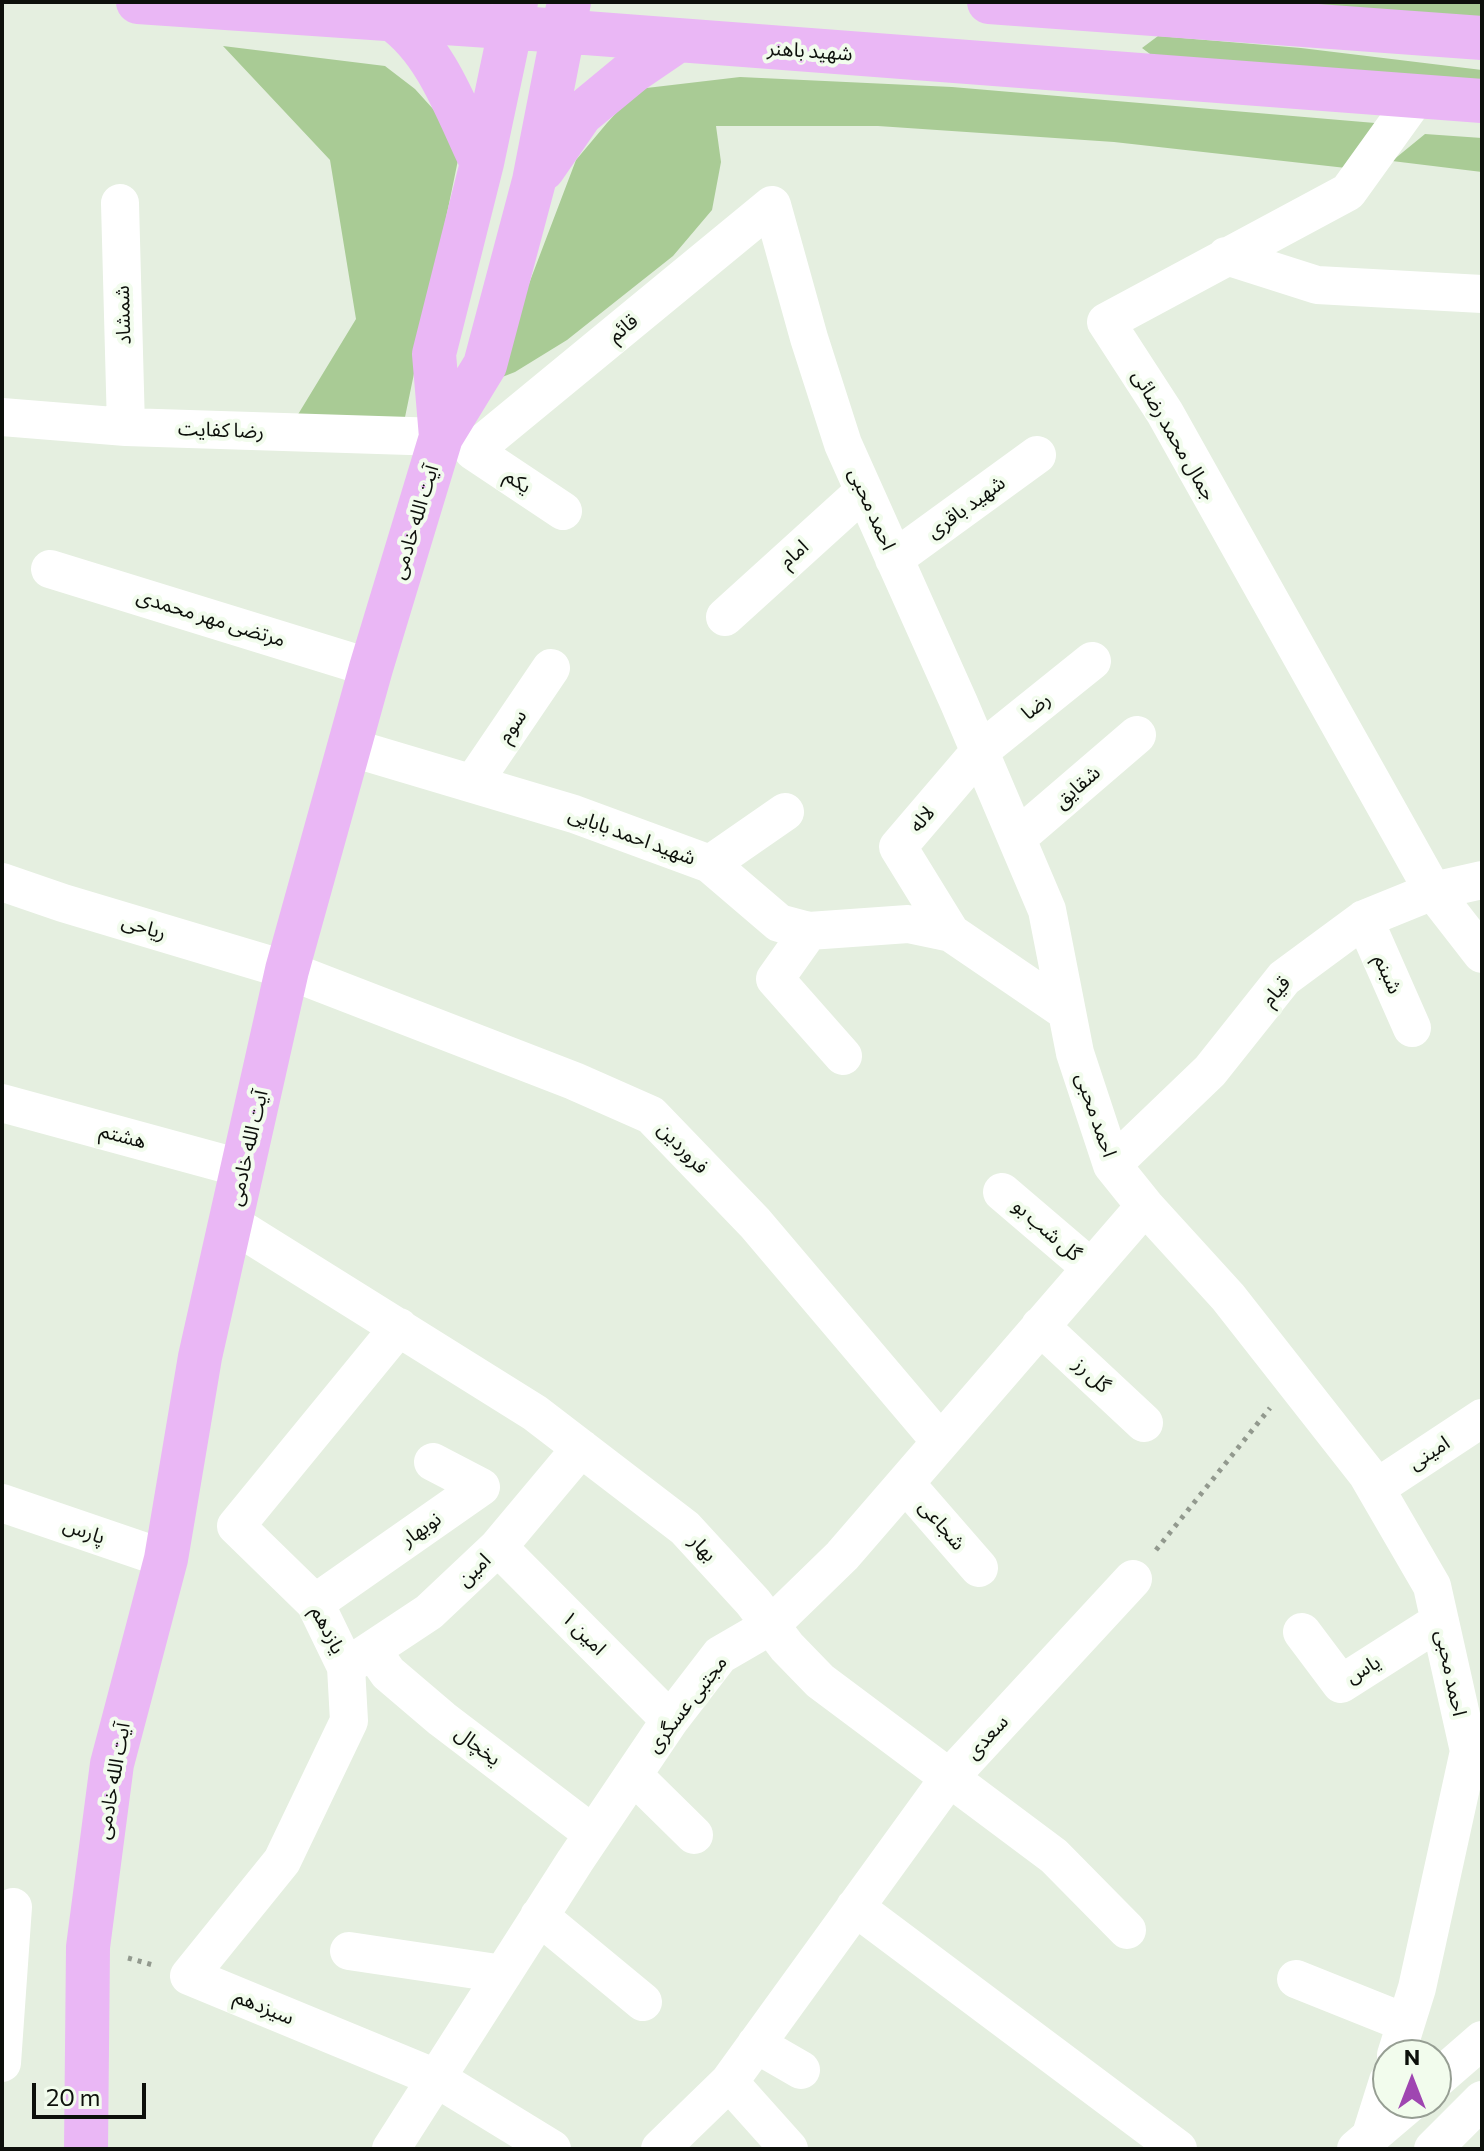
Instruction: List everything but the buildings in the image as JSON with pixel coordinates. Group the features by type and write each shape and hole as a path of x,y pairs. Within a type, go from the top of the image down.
{"main road":[{"name":"شهید باهنر","path":"138,2 392,19 566,17 677,41 1482,101"},
{"name":"آیت الله خادمی","path":"86,2149 88,1947 112,1764 166,1559 200,1357 287,970 371,668 457,444 434,354 482,163 516,2"},
{"path":"989,2 1482,38"},
{"path":"1131,75 1123,45 1126,26 1135,13"},
{"path":"457,444 485,365 534,181 566,17"},
{"path":"392,19 409,31 429,59 482,163"},
{"path":"534,181 581,114 633,71 677,41"}],"street":[{"name":"جمال محمد رضائی","path":"1417,96 1348,192 1106,322 1165,413 1433,891"},
{"name":"شمشاد","path":"120,203 126,427"},
{"name":"قائم","path":"457,444 772,205"},
{"name":"احمد محبی","path":"772,205 809,338 843,444 1047,910 1075,1053 1112,1165 1228,1297 1376,1488 1432,1586 1440,1621 1466,1668 1469,1751 1417,1988 1401,2039"},
{"path":"1226,256 1317,285 1482,294"},
{"name":"رضا کفایت","path":"2,417 126,427 457,444"},
{"name":"یکم","path":"457,444 563,511"},
{"name":"شهید باقری","path":"894,559 1037,455"},
{"name":"امام","path":"725,617 864,491"},
{"name":"مرتضی مهر محمدی","path":"50,569 371,668"},
{"name":"رضا","path":"980,751 1092,661"},
{"name":"سوم","path":"473,783 551,668"},
{"name":"شقایق","path":"1017,838 1137,735"},
{"name":"شهید احمد بابایی","path":"349,747 574,814 710,864 779,923 809,931 908,924 951,933 1067,1012"},
{"name":"لاله","path":"951,933 898,847 980,751"},
{"path":"710,864 785,812"},
{"name":"قیام","path":"1112,1165 1210,1071 1284,978 1364,919 1433,891 1482,880"},
{"name":"ریاحی","path":"2,882 287,970"},
{"path":"1433,891 1482,954"},
{"name":"شبنم","path":"1364,919 1412,1028"},
{"path":"809,931 775,979 843,1056"},
{"name":"فروردین","path":"287,970 574,1081 651,1115 755,1223 940,1441"},
{"name":"هشتم","path":"2,1103 244,1169"},
{"name":"گل شب بو","path":"1002,1192 1091,1268"},
{"name":"مجتبی عسگری","path":"391,2149 593,1834 670,1720 720,1655 770,1626 842,1556 1145,1206"},
{"name":"بهار","path":"231,1223 535,1413 685,1528 820,1681 1054,1856 1127,1930"},
{"name":"گل رز","path":"1040,1326 1144,1423"},
{"name":"یازدهم","path":"189,1976 282,1861 349,1721 359,1658 315,1603 236,1526 399,1327"},
{"name":"امینی","path":"1376,1488 1482,1418"},
{"name":"امین","path":"359,1658 429,1612 498,1547 581,1448"},
{"name":"نوبهار","path":"315,1603 481,1487 433,1462"},
{"name":"شجاعی","path":"905,1483 979,1568"},
{"name":"پارس","path":"2,1503 166,1559"},
{"name":"امین ۱","path":"498,1547 670,1720"},
{"name":"سعدی","path":"660,2149 729,2082 949,1778 1133,1579"},
{"name":"یاس","path":"1302,1632 1341,1684 1440,1621"},
{"name":"یخچال","path":"359,1658 388,1673 442,1719 593,1834"},
{"path":"633,1775 694,1835"},
{"path":"2,2063 13,1907"},
{"path":"855,1907 1178,2149"},
{"path":"539,1916 643,2002"},
{"path":"349,1951 503,1974"},
{"name":"سیزدهم","path":"189,1976 436,2078 552,2149"},
{"path":"1296,1979 1401,2039"},
{"path":"1452,2066 1482,2040"},
{"path":"756,2044 801,2070"},
{"path":"729,2082 789,2149"},
{"path":"1433,2149 1482,2100"},
{"path":"1372,2145 1378,2119"},
{"path":"1372,2145 1396,2119"}],"path":[{"path":"1133,1579 1294,1379"},
{"path":"88,1947 189,1976"}],"green space":[{"path":"1262,2 1482,2 1482,19"},
{"path":"1158,36 1301,48 1482,70 1482,84 1154,57 1142,48"},
{"path":"223,46 385,66 415,89 443,120 458,160 404,422 294,421 356,319 330,160"},
{"path":"740,77 952,87 1375,123 1346,168 1114,142 878,126 716,126 721,162 712,210 673,256 567,340 515,372 492,381 576,160 638,89"},
{"path":"1425,134 1482,138 1482,172 1392,161"}]}
